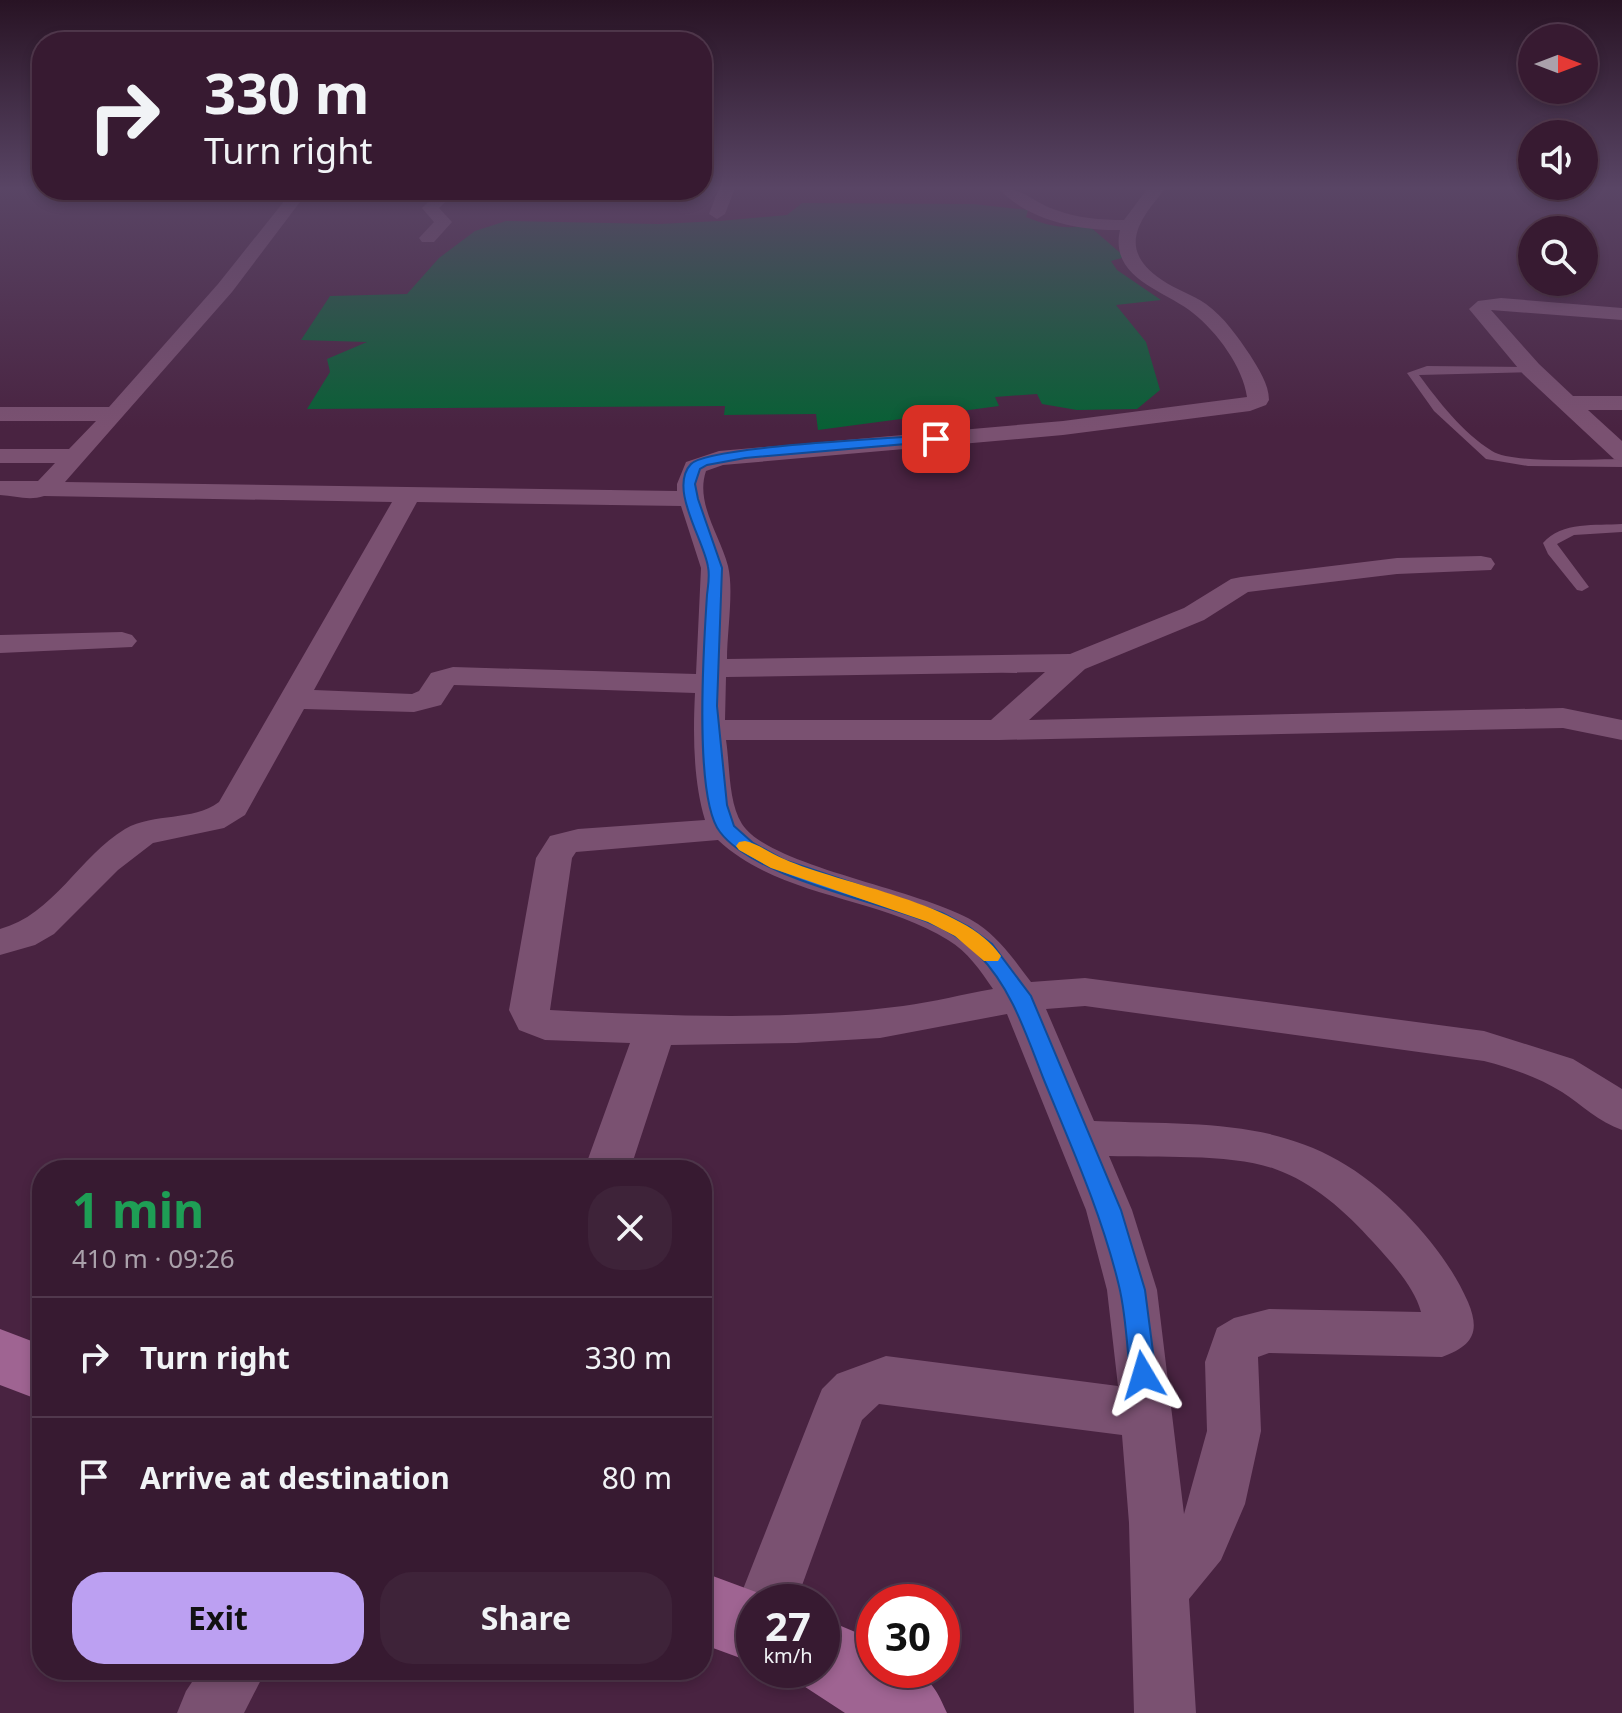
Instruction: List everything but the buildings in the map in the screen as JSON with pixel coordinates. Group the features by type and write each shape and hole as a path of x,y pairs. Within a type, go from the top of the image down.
{"main road":[{"path":"0,1357 32,1369"},
{"path":"712,1612 736,1620"},
{"path":"840,1664 909,1713"}],"street":[{"path":"0,506 46,487 115,414 241,268"},
{"path":"1138,268 1153,282 1206,314 1230,342 1255,383 1258,400 1231,409 1063,428 719,458 695,467 689,484 691,499 715,568 709,730 718,805 726,829 746,847 778,864 935,918 962,931 985,949 1020,996 1109,1210 1132,1290 1147,1414 1160,1589 1165,1713"},
{"path":"1622,314 1501,304 1480,306 1482,315 1531,369 1613,435 1622,454"},
{"path":"1570,403 1622,403"},
{"path":"0,414 115,414"},
{"path":"0,456 75,456"},
{"path":"0,488 691,499"},
{"path":"0,942 15,940 35,931 121,849 141,835 162,827 199,826 224,817 233,808 408,495"},
{"path":"999,730 1074,663 1194,614 1241,585 1397,566 1481,564"},
{"path":"0,644 122,641"},
{"path":"295,699 414,703 430,698 442,679 453,676 712,676 1074,663"},
{"path":"709,730 999,730 1563,718 1622,730"},
{"path":"726,829 578,840 563,844 554,858 530,1015 545,1025 655,1031 878,1024 1052,992 1118,995 1484,1046 1549,1065 1587,1084 1622,1113"},
{"path":"610,1160 655,1031"},
{"path":"1077,1137 1241,1144 1279,1152 1316,1169 1345,1188 1390,1227 1433,1283 1449,1319 1449,1330 1442,1335 1269,1331 1252,1334 1235,1344 1231,1362 1234,1431 1217,1504 1201,1540 1160,1589"},
{"path":"774,1584 841,1406 866,1381 886,1379 1147,1414"},
{"path":"208,1713 229,1680"}],"lane":[{"path":"1531,369 1427,369 1412,373 1438,409 1490,456 1528,462 1622,463"},
{"path":"1582,587 1550,543 1553,538 1622,528"}],"shaded area":[{"path":"430,268 1116,268 1161,300 1116,305 1146,342 1160,390 1137,409 1077,410 1042,404 1037,394 995,397 999,406 818,430 816,414 724,415 725,406 307,409 330,372 327,359 367,342 301,340 330,296 407,294"}],"slow traffic":[{"path":"745,846 778,864 935,918 962,931 991,956"}],"route":[{"path":"936,439 719,458 695,467 689,484 691,499 715,568 709,730 718,805 726,829 746,847 778,864 935,918 962,931 985,949 1003,973 1020,996 1109,1210 1132,1290 1143,1375"}]}
